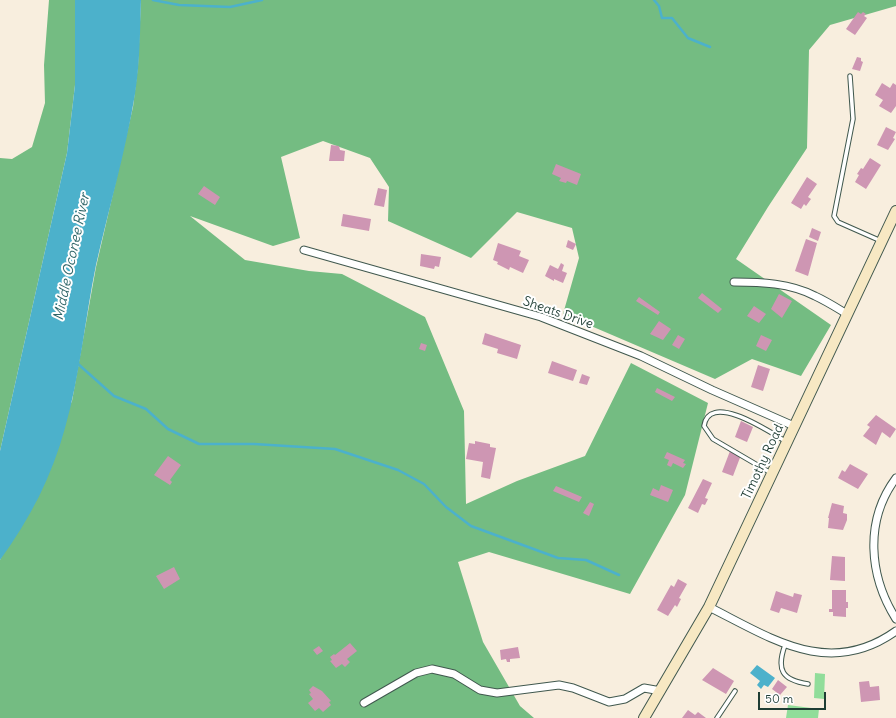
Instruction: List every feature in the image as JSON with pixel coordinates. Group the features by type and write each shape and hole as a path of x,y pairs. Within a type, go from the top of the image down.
{"main road":[{"name":"Timothy Road","path":"644,718 709,607 896,211"}],"street":[{"name":"Sheats Drive","path":"304,250 541,317 641,356 712,390 794,426"},
{"path":"734,282 771,283 798,290 814,295 847,314"},
{"path":"896,478 884,498 879,511 873,551 877,578 887,604 896,619"},
{"path":"709,607 785,645 812,652 840,653 876,643 896,631"},
{"path":"364,703 416,673 432,669 454,674 480,690 497,693 559,685 573,688 609,702 625,699 644,688 660,691"}],"lane":[{"path":"850,76 853,119 837,193 834,216 838,222 882,241"},
{"path":"772,473 713,439 704,426 705,419 710,413 716,411 724,412 757,424 786,442"},
{"path":"785,645 780,659 781,668 785,675 794,682 808,684"},
{"path":"717,718 735,691"}],"green space":[{"path":"49,0 75,0 75,85 67,153 0,451 0,158 12,159 32,147 45,103 44,65"},
{"path":"141,0 896,0 896,6 830,25 809,50 807,148 736,259 831,325 801,376 752,359 715,379 563,314 579,258 572,228 517,212 471,258 388,221 389,187 370,158 323,141 281,157 300,238 273,246 190,216 245,260 309,271 342,274 425,317 464,411 466,504 517,481 585,456 631,363 708,403 685,495 630,594 489,552 458,562 483,642 520,706 534,718 0,718 0,560 72,401 96,267 133,107 138,66"},
{"path":"815,673 825,674 824,699 814,698"},
{"path":"788,705 819,709 818,718 786,718"}],"water":[{"name":"Middle Oconee River","path":"75,0 141,0 140,47 137,82 127,136 96,265 75,388 60,446 39,497 21,529 0,560 0,451 67,153 75,85"},
{"path":"757,665 775,678 768,687 764,685 761,689 757,685 760,681 750,673"}],"building":[{"path":"858,12 861,14 863,12 866,14 864,16 867,18 855,35 846,29"},
{"path":"857,57 861,58 861,61 863,62 860,71 852,69"},
{"path":"882,83 890,88 893,83 896,85 896,106 891,113 879,106 883,100 875,95"},
{"path":"886,127 896,132 893,138 895,139 888,150 877,145"},
{"path":"331,145 339,146 340,150 345,151 344,161 329,161"},
{"path":"870,158 881,165 866,189 855,182 859,175 857,174 861,168 863,169"},
{"path":"556,164 581,174 577,185 567,181 566,183 559,181 561,178 552,174"},
{"path":"807,177 817,184 808,197 811,199 806,206 804,204 801,209 791,203"},
{"path":"204,186 220,197 215,205 198,194"},
{"path":"378,188 387,190 384,207 374,205"},
{"path":"343,214 371,219 369,231 341,226"},
{"path":"812,228 821,232 818,241 809,237"},
{"path":"806,239 817,243 808,276 795,271"},
{"path":"568,240 576,244 573,250 566,247"},
{"path":"498,243 521,251 519,256 529,260 523,273 510,267 509,270 497,264 498,262 493,260"},
{"path":"421,254 441,257 439,267 435,266 434,269 420,266"},
{"path":"561,263 564,265 562,271 567,273 563,283 554,279 554,281 545,276 550,265 558,269"},
{"path":"702,293 722,309 718,313 698,298"},
{"path":"779,294 792,301 782,318 771,309"},
{"path":"639,297 660,312 658,315 636,301"},
{"path":"754,306 766,314 759,323 747,316"},
{"path":"659,321 671,329 663,340 650,334"},
{"path":"485,333 521,345 517,359 497,353 498,349 482,344"},
{"path":"678,335 685,339 679,349 672,345"},
{"path":"761,335 772,340 766,351 756,346"},
{"path":"421,343 427,345 425,351 419,349"},
{"path":"552,361 577,370 573,381 548,373"},
{"path":"758,365 770,369 763,391 751,387"},
{"path":"582,374 590,377 587,385 579,383"},
{"path":"657,388 675,397 672,401 655,392"},
{"path":"876,415 896,429 890,438 882,432 876,445 863,436 870,427 867,425"},
{"path":"741,421 753,427 747,442 735,437"},
{"path":"475,441 490,444 490,447 496,448 490,479 481,477 483,462 466,459 469,443 475,444"},
{"path":"730,451 741,455 733,476 722,472"},
{"path":"667,452 685,460 683,463 686,464 683,468 673,463 671,467 667,465 669,460 664,458"},
{"path":"168,456 181,465 170,480 172,482 170,485 154,475"},
{"path":"850,464 868,474 858,489 838,478 842,470 845,472"},
{"path":"703,479 712,483 705,498 708,499 705,505 702,504 698,513 688,508"},
{"path":"661,485 673,490 668,502 650,495 653,488 659,491"},
{"path":"556,486 582,497 579,502 553,491"},
{"path":"590,502 594,504 589,516 583,513"},
{"path":"832,503 844,506 843,513 847,514 847,520 843,530 828,528 828,518"},
{"path":"832,556 845,557 845,581 830,580"},
{"path":"174,567 180,579 164,589 156,576"},
{"path":"678,579 687,584 679,598 681,599 677,607 675,605 668,616 657,610 671,585 674,587"},
{"path":"832,590 846,590 846,602 848,602 848,608 846,608 846,617 833,616 833,612 829,612 829,609 832,609"},
{"path":"776,591 793,597 794,593 802,595 797,613 781,608 779,613 770,610"},
{"path":"350,643 357,651 347,659 350,662 345,667 342,664 336,668 330,661 332,660 330,657 334,654 335,655"},
{"path":"319,646 323,651 317,655 313,650"},
{"path":"518,647 520,658 510,659 510,662 507,662 506,659 501,660 500,650"},
{"path":"713,668 734,681 726,694 702,680"},
{"path":"778,680 787,687 780,695 772,689"},
{"path":"869,681 870,687 879,686 880,700 861,702 859,682"},
{"path":"313,686 322,691 331,701 329,702 331,705 323,712 319,708 315,711 308,703 313,699 309,694 311,693 309,690"},
{"path":"688,710 695,715 698,712 706,718 682,718"}],"waterway":[{"path":"153,0 179,5 230,7 262,0"},
{"path":"654,0 659,6 662,18 672,18 688,38 710,47"},
{"path":"77,363 114,396 146,409 168,429 199,444 254,444 335,449 398,470 424,484 446,507 471,526 558,558 586,560 619,575"}]}
